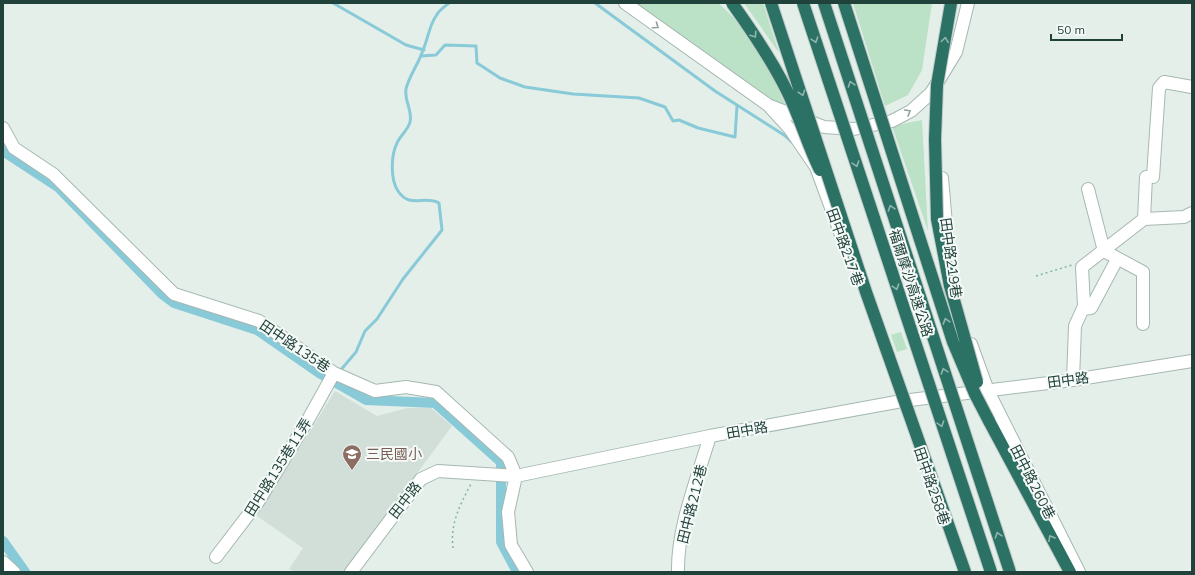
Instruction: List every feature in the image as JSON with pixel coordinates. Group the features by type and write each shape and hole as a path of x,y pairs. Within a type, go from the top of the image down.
{"highway":[{"path":"732,3 774,66 788,92 812,154 834,196"},
{"path":"771,3 809,113 834,196 963,572"},
{"name":"福爾摩沙高速公路","path":"803,3 991,572"},
{"name":"福爾摩沙高速公路","path":"824,3 1010,572"},
{"path":"844,3 953,342 989,421 1070,572"},
{"path":"951,3 938,85 935,139 937,219 960,323 989,421"}],"street":[{"path":"625,3 768,105 824,127 854,129 892,120 911,111 931,93 956,52 968,3"},
{"path":"1144,219 1146,177 1153,177 1159,88 1164,82 1192,87"},
{"name":"田中路217巷","path":"768,105 790,129 816,167 902,401"},
{"name":"田中路219巷","path":"939,121 946,235 958,306 988,391"},
{"name":"田中路135巷","path":"3,128 14,148 54,174 174,294 259,321 334,373 375,391 406,387 436,392 508,457 506,476"},
{"path":"1088,189 1104,251 1143,272 1143,324"},
{"path":"1073,380 1075,326 1083,309 1082,267 1144,219 1184,217 1192,213"},
{"path":"1083,309 1091,308 1114,265"},
{"name":"田中路","path":"350,572 421,479 438,471 506,476 710,436 902,401 1073,380 1192,361"},
{"name":"田中路135巷11弄","path":"216,557 258,502 309,418 334,373"},
{"name":"田中路260巷","path":"988,391 1079,572"},
{"name":"田中路258巷","path":"902,401 963,572"},
{"name":"田中路212巷","path":"678,572 678,560 689,504 710,436"},
{"path":"506,476 511,545 527,572"},
{"path":"3,562 14,572"}],"path":[{"path":"1036,276 1070,265 1078,265 1082,267"},
{"path":"453,548 452,537 455,516 476,473"}],"shaded area":[{"name":"三民國小","path":"335,391 377,416 407,408 431,408 452,426 344,572 295,572 289,569 303,548 257,516"}],"green space":[{"path":"631,3 718,3 730,14 758,50 773,77 786,106 764,97"},
{"path":"744,3 763,3 779,53"},
{"path":"853,3 932,3 922,70 908,95 885,106"},
{"path":"922,120 928,231 892,126"},
{"path":"901,332 907,349 897,352 891,335"}],"waterway":[{"path":"333,3 406,45 424,50"},
{"path":"339,372 356,352 365,331 377,319 403,279 442,230 439,203 428,200 412,201 403,196 395,186 392,167 398,140 408,128 411,118 406,98 407,84 421,55 430,28 437,14 449,3"},
{"path":"595,3 715,91 784,135 794,144"},
{"path":"421,56 436,55 445,45 476,46 477,63 500,78 525,87 573,94 639,98 665,107 673,121 679,120 698,128 735,137 737,106"},
{"path":"3,147 6,153 58,187 162,294 174,303 257,330 319,373 366,400 435,403 501,462 501,542 517,572"},
{"path":"3,541 25,572"}],"place":[{"name":"三民國小","path":"352,471"}]}
